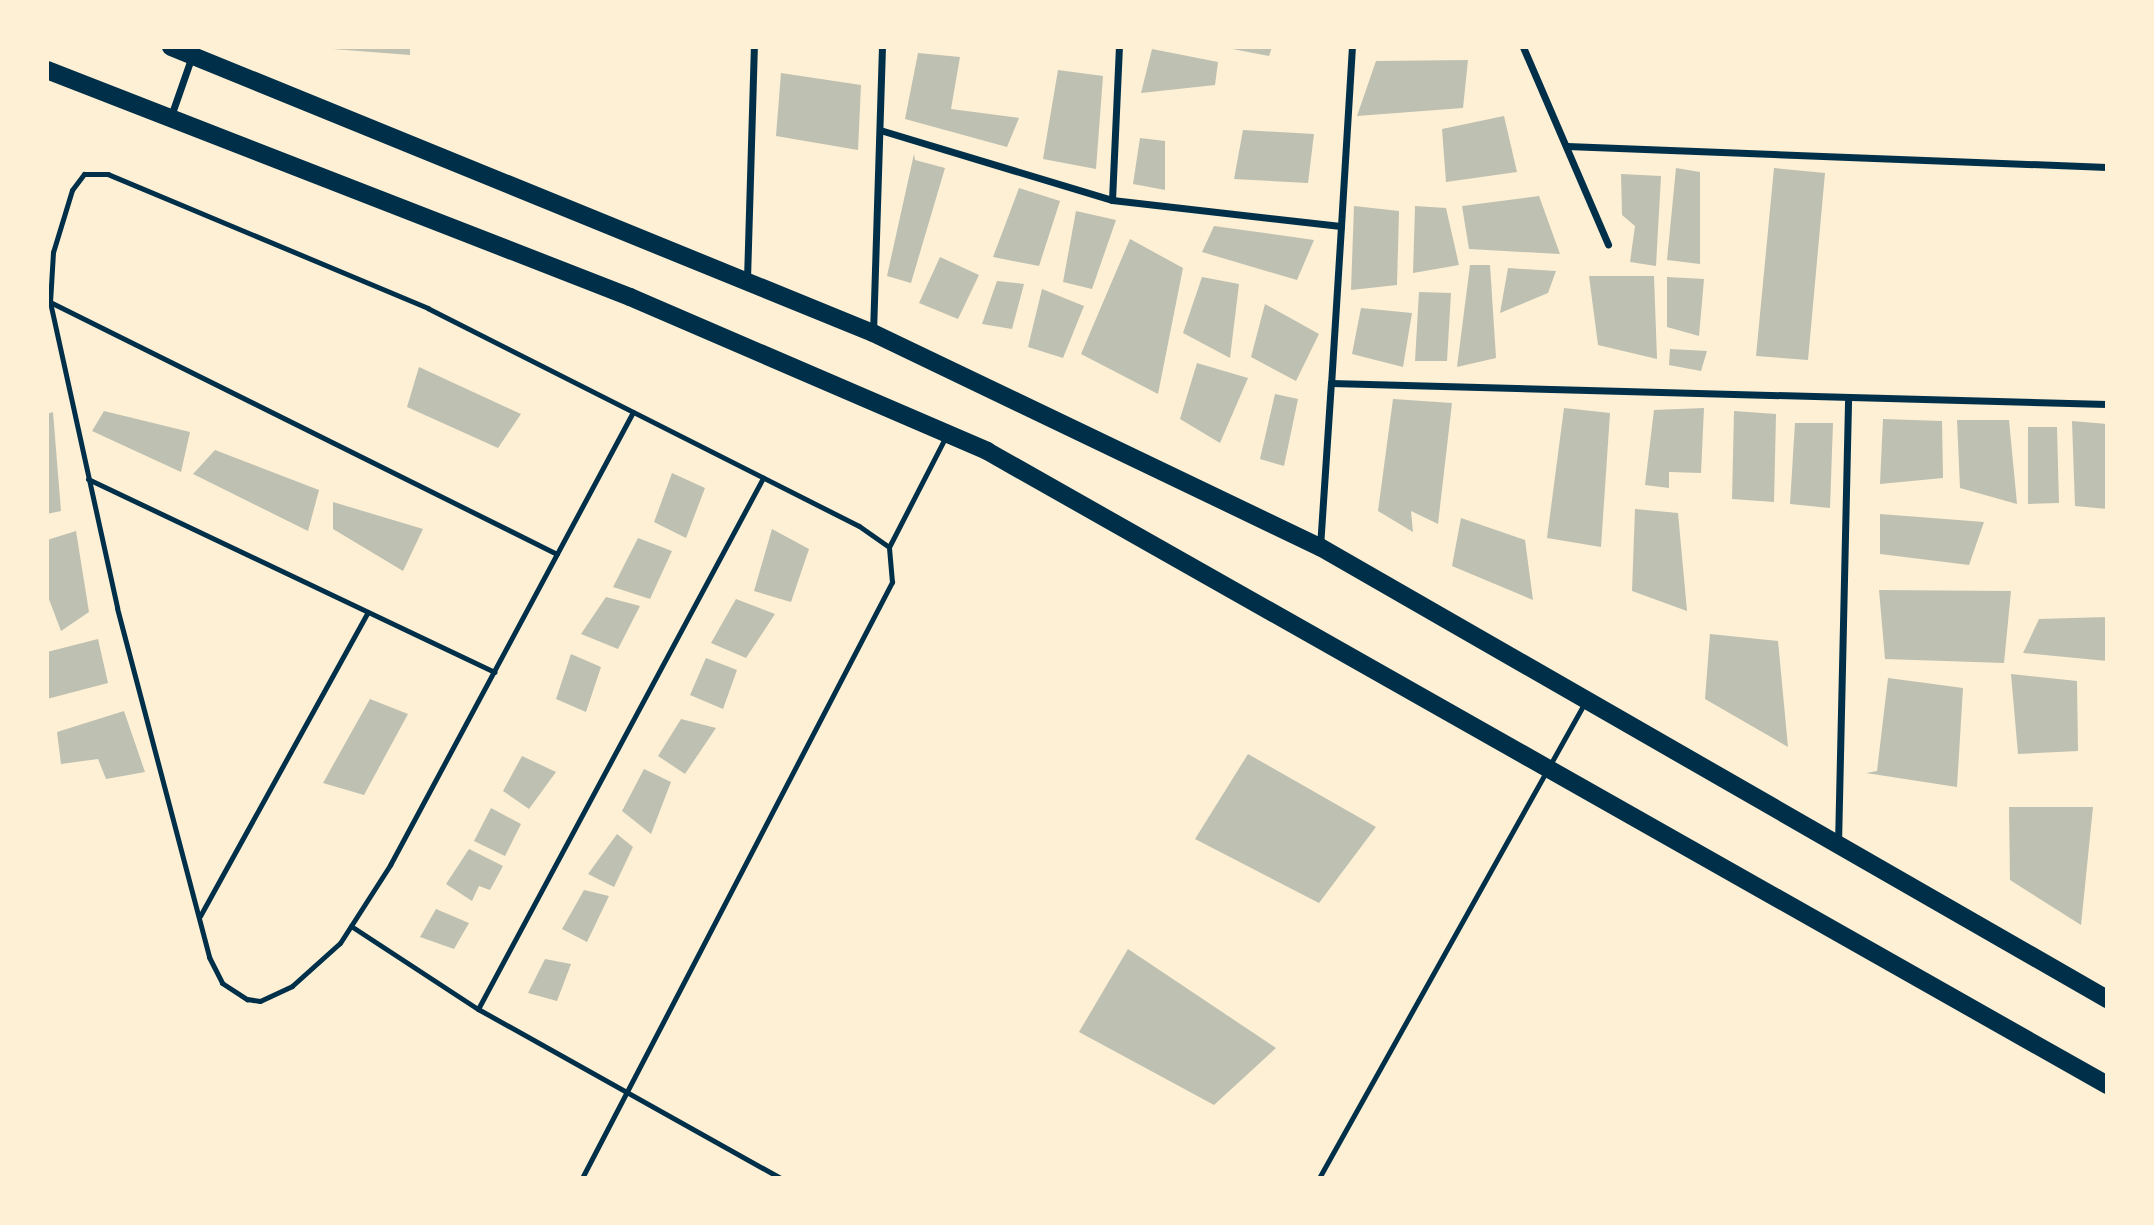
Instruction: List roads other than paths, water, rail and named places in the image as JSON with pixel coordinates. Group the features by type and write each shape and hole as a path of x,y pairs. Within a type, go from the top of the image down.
{"main road":[{"path":"171,47 195,52 873,333 1320,547 1588,699 1838,849 2107,998"},
{"path":"47,70 171,116 630,297 948,434 1549,765 2107,1085"}],"street":[{"path":"747,279 754,47"},
{"path":"873,333 882,47"},
{"path":"1112,200 1119,47"},
{"path":"1320,547 1352,47"},
{"path":"1523,47 1608,244"},
{"path":"171,116 195,52"},
{"path":"880,130 1112,200 1341,226"},
{"path":"1567,146 2107,167"},
{"path":"1331,383 1847,400 2107,404"},
{"path":"1838,849 1847,400"}],"lane":[{"path":"633,412 494,672 351,926 292,986 260,1001 222,983 200,916 88,479 50,302 52,252 72,190 84,174 100,172 428,308 633,412 763,478 889,547"},
{"path":"50,302 557,554"},
{"path":"582,1178 892,582 889,547 948,434"},
{"path":"478,1009 763,478"},
{"path":"88,479 494,672"},
{"path":"200,916 368,612"},
{"path":"1319,1178 1588,699"},
{"path":"351,926 478,1009 780,1178"}]}
